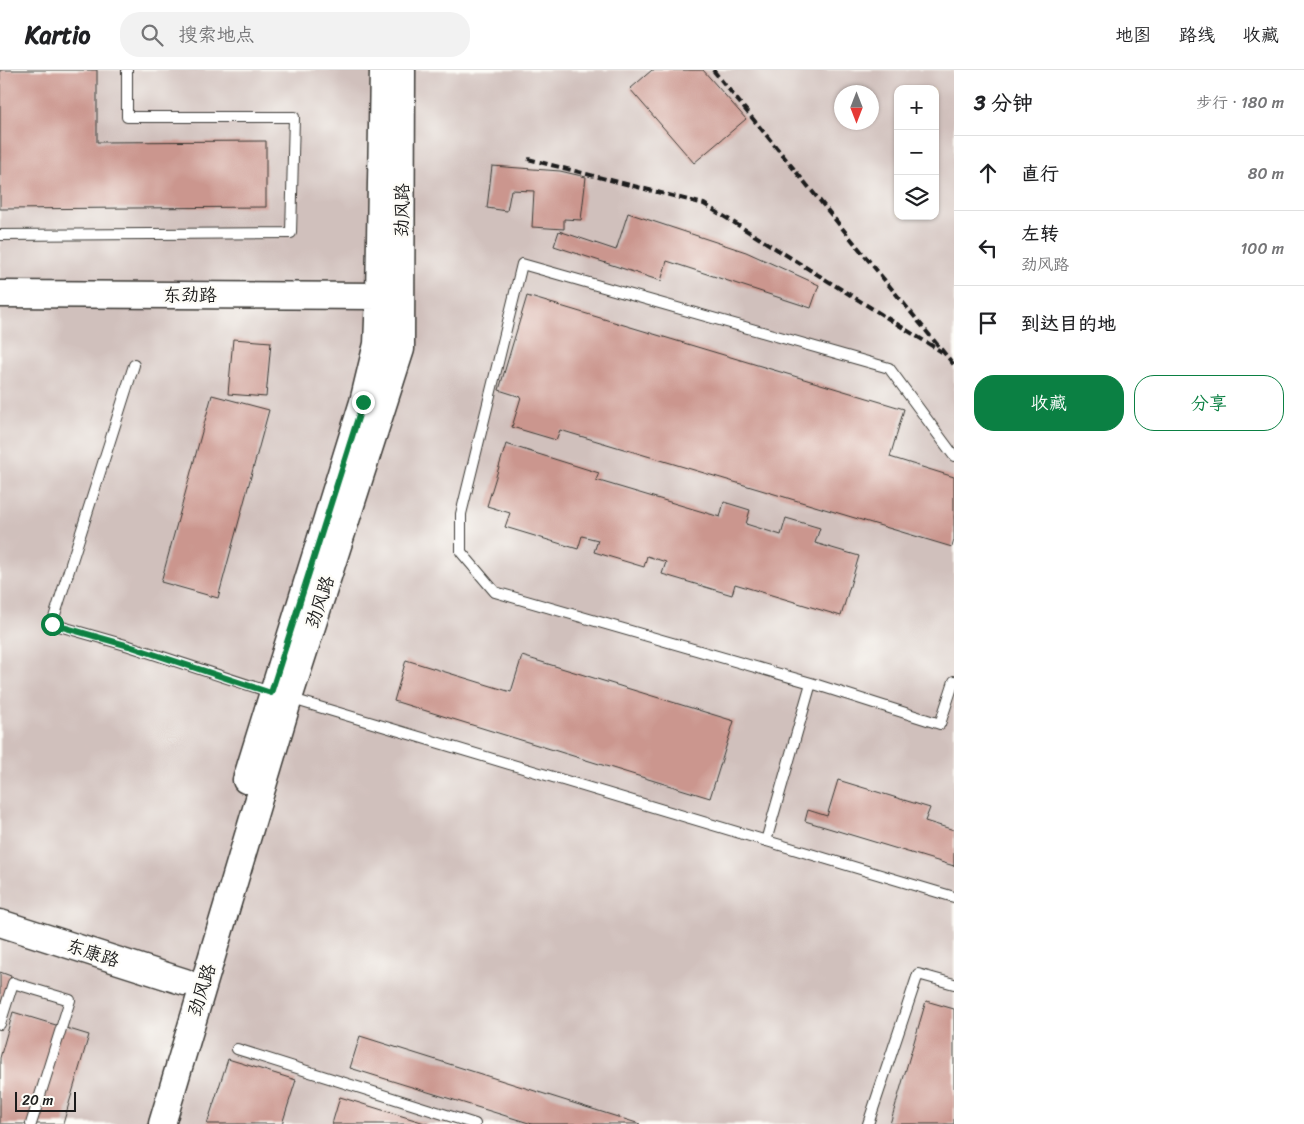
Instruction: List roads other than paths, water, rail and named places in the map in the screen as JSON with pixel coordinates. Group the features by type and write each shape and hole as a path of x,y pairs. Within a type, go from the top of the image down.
{"street":[{"name":"劲风路","path":"162,1124 363,402 377,344 383,70"},
{"name":"劲风路","path":"144,1124 186,982 280,695 401,349 402,70"},
{"name":"东劲路","path":"0,294 379,296"},
{"name":"东康路","path":"0,923 186,982"}],"lane":[{"path":"0,235 291,234 294,118 127,118 127,70"},
{"path":"954,456 889,368 522,264 461,514 461,552 494,592 811,683 940,724 954,681"},
{"path":"134,365 52,624 129,646 280,695 954,897"},
{"path":"766,841 811,683"},
{"path":"868,1124 918,974 954,984"},
{"path":"0,1024 13,983 70,1000 31,1124"},
{"path":"237,1049 475,1124"}],"railway":[{"path":"713,70 954,365"},
{"path":"528,159 704,204 942,352"}]}
